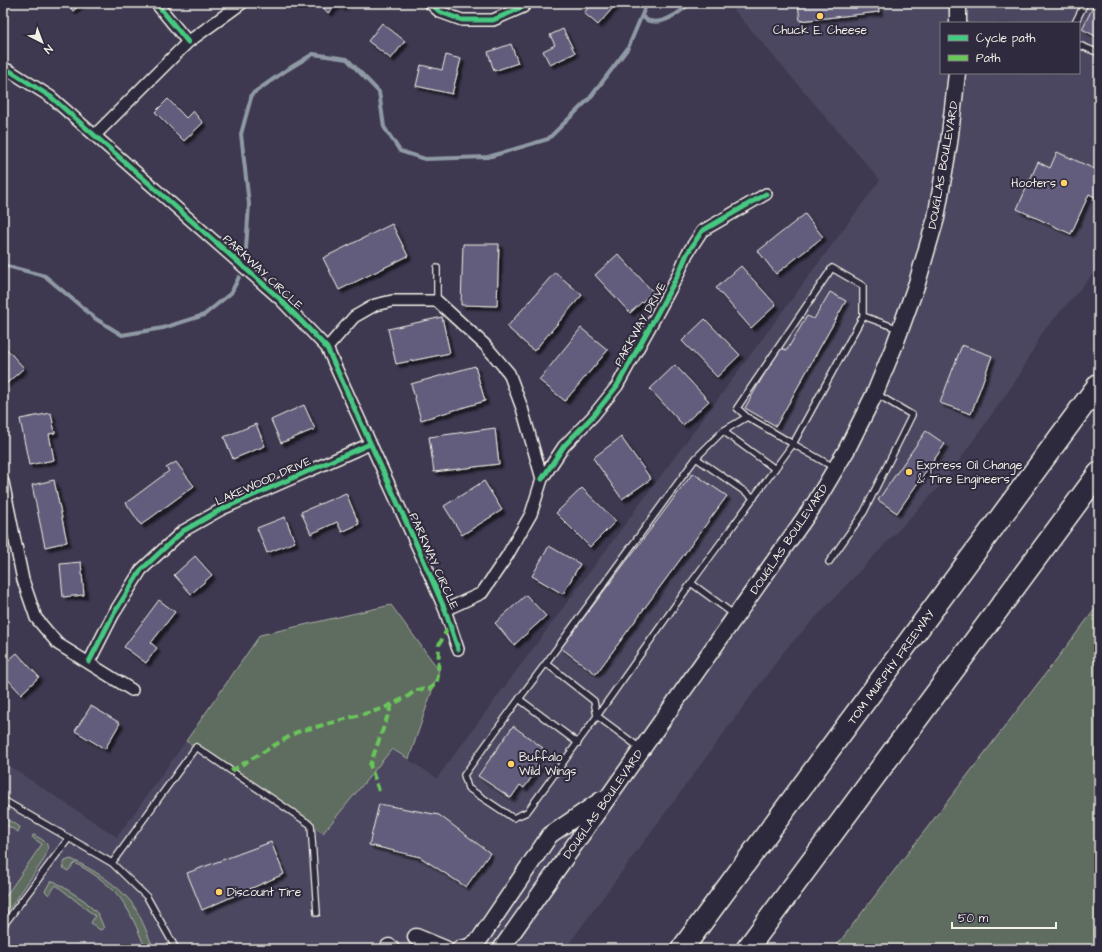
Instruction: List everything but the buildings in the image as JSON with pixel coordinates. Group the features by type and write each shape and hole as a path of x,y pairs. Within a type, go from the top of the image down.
{"highway":[{"name":"TOM MURPHY FREEWAY","path":"682,949 1099,384"},
{"path":"747,949 1099,473"}],"main road":[{"path":"958,3 958,22"},
{"name":"DOUGLAS BOULEVARD","path":"500,949 814,505 846,452 875,393 901,329 917,283 936,218 949,143 957,74"},
{"path":"460,949 469,947 479,940 550,835 609,795"},
{"path":"416,938 445,949"}],"street":[{"path":"156,3 188,42"},
{"path":"94,135 188,42 242,3"},
{"path":"430,3 440,12 462,20 492,20 523,7 526,3"},
{"name":"PARKWAY CIRCLE","path":"3,68 50,97 94,135 280,298 327,348 446,610 458,649"},
{"name":"PARKWAY DRIVE","path":"446,610 482,593 507,556 530,514 542,478 564,446 593,416 617,386 658,314 687,254 702,231 766,194"},
{"path":"327,348 354,317 375,305 392,300 437,301 485,345 509,373 522,408 542,478"},
{"name":"LAKEWOOD DRIVE","path":"89,662 113,615 141,570 183,531 222,509 370,444"},
{"path":"3,482 23,580 36,618 58,644 132,690"}],"lane":[{"path":"1076,22 1085,3"},
{"path":"1080,45 1099,53"},
{"path":"437,268 437,301"},
{"path":"747,417 724,431 696,458 464,775 468,788 513,818 527,812 578,743 691,583 793,444 863,316 863,286 832,268 737,408 747,417 793,444 836,468"},
{"path":"863,316 901,329"},
{"path":"828,562 864,512 912,415 875,393"},
{"path":"724,431 775,469"},
{"path":"696,458 754,498"},
{"path":"691,583 736,616"},
{"path":"546,663 594,701 597,716 642,749"},
{"path":"520,699 578,743"},
{"path":"112,863 196,747 311,824 317,913"},
{"path":"3,800 112,863 147,898 176,949"},
{"path":"3,926 69,838"}],"shaded area":[{"path":"728,3 1099,3 1099,267 1042,333 1019,376 943,483 785,650 565,949 3,949 3,762 117,837 186,741 323,833 392,749 437,778 880,180"}],"green space":[{"path":"1099,604 1099,949 834,949"},
{"path":"391,605 439,670 409,759 392,749 323,833 186,741 260,635"},
{"path":"3,817 20,827 18,832 3,823"},
{"path":"34,835 46,843 48,848 46,856 3,918 3,900 42,844 34,839 32,836"},
{"path":"71,859 103,877 125,895 138,913 154,949 146,949 125,905 111,888 96,876 75,863 68,871 64,869 63,865 65,861"},
{"path":"54,881 85,901 98,914 104,928 100,930 91,923 95,916 56,885 49,895 45,891 50,882"}],"waterway":[{"path":"245,264 249,204 241,134 252,94 285,71 313,54 347,59 379,92 384,127 400,151 425,159 488,157 548,139 590,98 628,48 647,3"},
{"path":"642,16 649,21 661,21 672,17 691,3"},
{"path":"3,265 45,276 96,319 122,335 163,328 204,315 231,293 239,277"}],"marked path":[{"path":"231,771 297,732 382,709 407,697 416,690 429,689 436,684 438,676 439,645 450,624"},
{"path":"379,791 370,765 392,704"}],"cycle path":[{"path":"156,3 188,42"},
{"path":"430,3 440,12 462,20 493,20 523,7 526,3"},
{"path":"3,68 51,97 280,299 327,348 423,559 445,610 458,649"},
{"path":"542,479 564,446 593,416 617,386 678,275 687,254 702,231 766,194"},
{"path":"89,662 113,615 141,570 183,531 222,509 370,444"}],"place":[{"name":"Chuck E. Cheese","path":"820,16"},
{"name":"Hooters","path":"1064,183"},
{"name":"Express Oil Change & Tire Engineers","path":"909,472"},
{"name":"Buffalo Wild Wings","path":"511,764"},
{"name":"Discount Tire","path":"219,892"}]}
